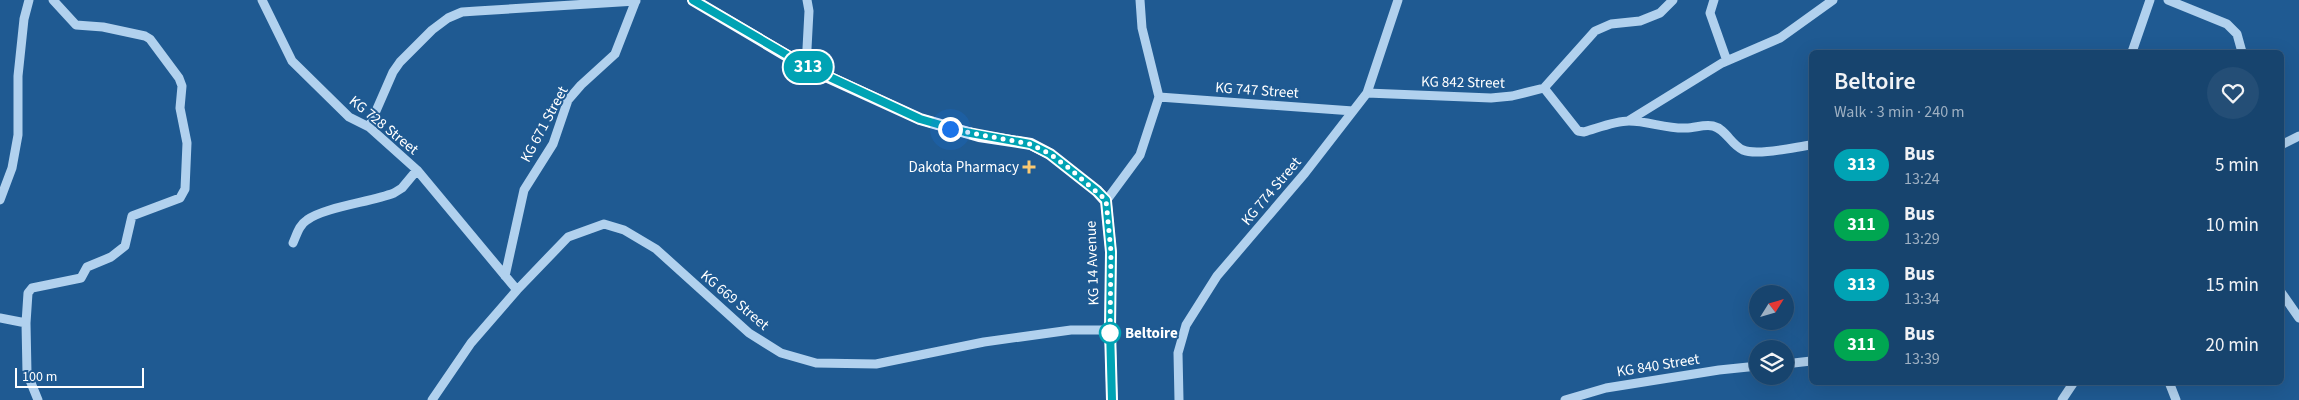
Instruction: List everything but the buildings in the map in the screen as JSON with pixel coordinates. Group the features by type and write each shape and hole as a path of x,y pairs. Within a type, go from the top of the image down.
{"main road":[{"name":"KG 14 Avenue","path":"693,0 806,66 920,119 960,131 1030,144 1050,154 1106,200 1111,252 1110,330 1112,400"}],"street":[{"path":"0,200 12,168 18,135 18,76 24,18 29,0"},
{"path":"38,400 27,373 26,323 28,293 32,288 81,278 87,267 112,257 125,246 132,216 180,198 185,189 187,143 180,108 182,86 179,78 150,39 145,36 103,27 76,25 54,0"},
{"name":"KG 728 Street","path":"262,0 292,61 349,117 369,127 417,170 516,290"},
{"path":"806,66 809,11 807,0"},
{"path":"1106,200 1140,155 1158,97 1142,28 1140,0"},
{"name":"KG 774 Street","path":"1179,400 1178,353 1186,325 1217,276 1304,173 1367,93 1398,0"},
{"path":"1673,0 1660,13 1640,22 1611,24 1596,31 1544,88 1578,131 1584,132 1628,121 1727,61 1780,38 1833,0"},
{"path":"1714,0 1710,12 1727,61"},
{"path":"2133,50 2150,0"},
{"path":"2168,0 2228,24 2237,34 2241,50"},
{"path":"369,127 393,72 432,30 448,18 462,12 636,1"},
{"name":"KG 671 Street","path":"505,276 524,190 553,144 568,100 581,85 615,54 636,1"},
{"name":"KG 842 Street","path":"1367,93 1491,98 1512,96 1544,88"},
{"name":"KG 747 Street","path":"1158,97 1353,111"},
{"path":"1628,121 1669,128 1715,126 1725,133 1734,144 1743,150 1754,152 1809,145"},
{"path":"2284,144 2299,136"},
{"path":"294,243 298,229 307,220 320,214 394,193 402,188 417,170"},
{"name":"KG 669 Street","path":"432,400 471,343 516,290 568,238 604,224 624,230 656,249 749,333 781,353 816,363 876,364 984,342 1070,330 1110,330"},
{"path":"2284,296 2299,318"},
{"path":"0,318 26,323"},
{"path":"1794,363 1809,361"},
{"name":"KG 840 Street","path":"1565,400 1606,388 1749,367"},
{"path":"2062,400 2072,385"},
{"path":"2170,385 2176,400"}],"bus line":[{"name":"313","path":"693,0 806,66 920,119 979,136 1030,144 1050,154 1088,182 1106,200 1111,252 1110,330 1112,400"}],"place":[{"name":"Dakota Pharmacy","path":"1029,167"},
{"name":"Beltoire","path":"1110,333"}],"route":[{"path":"950,129 979,136 1030,144 1050,154 1088,182 1106,200 1111,252 1110,333"}]}
